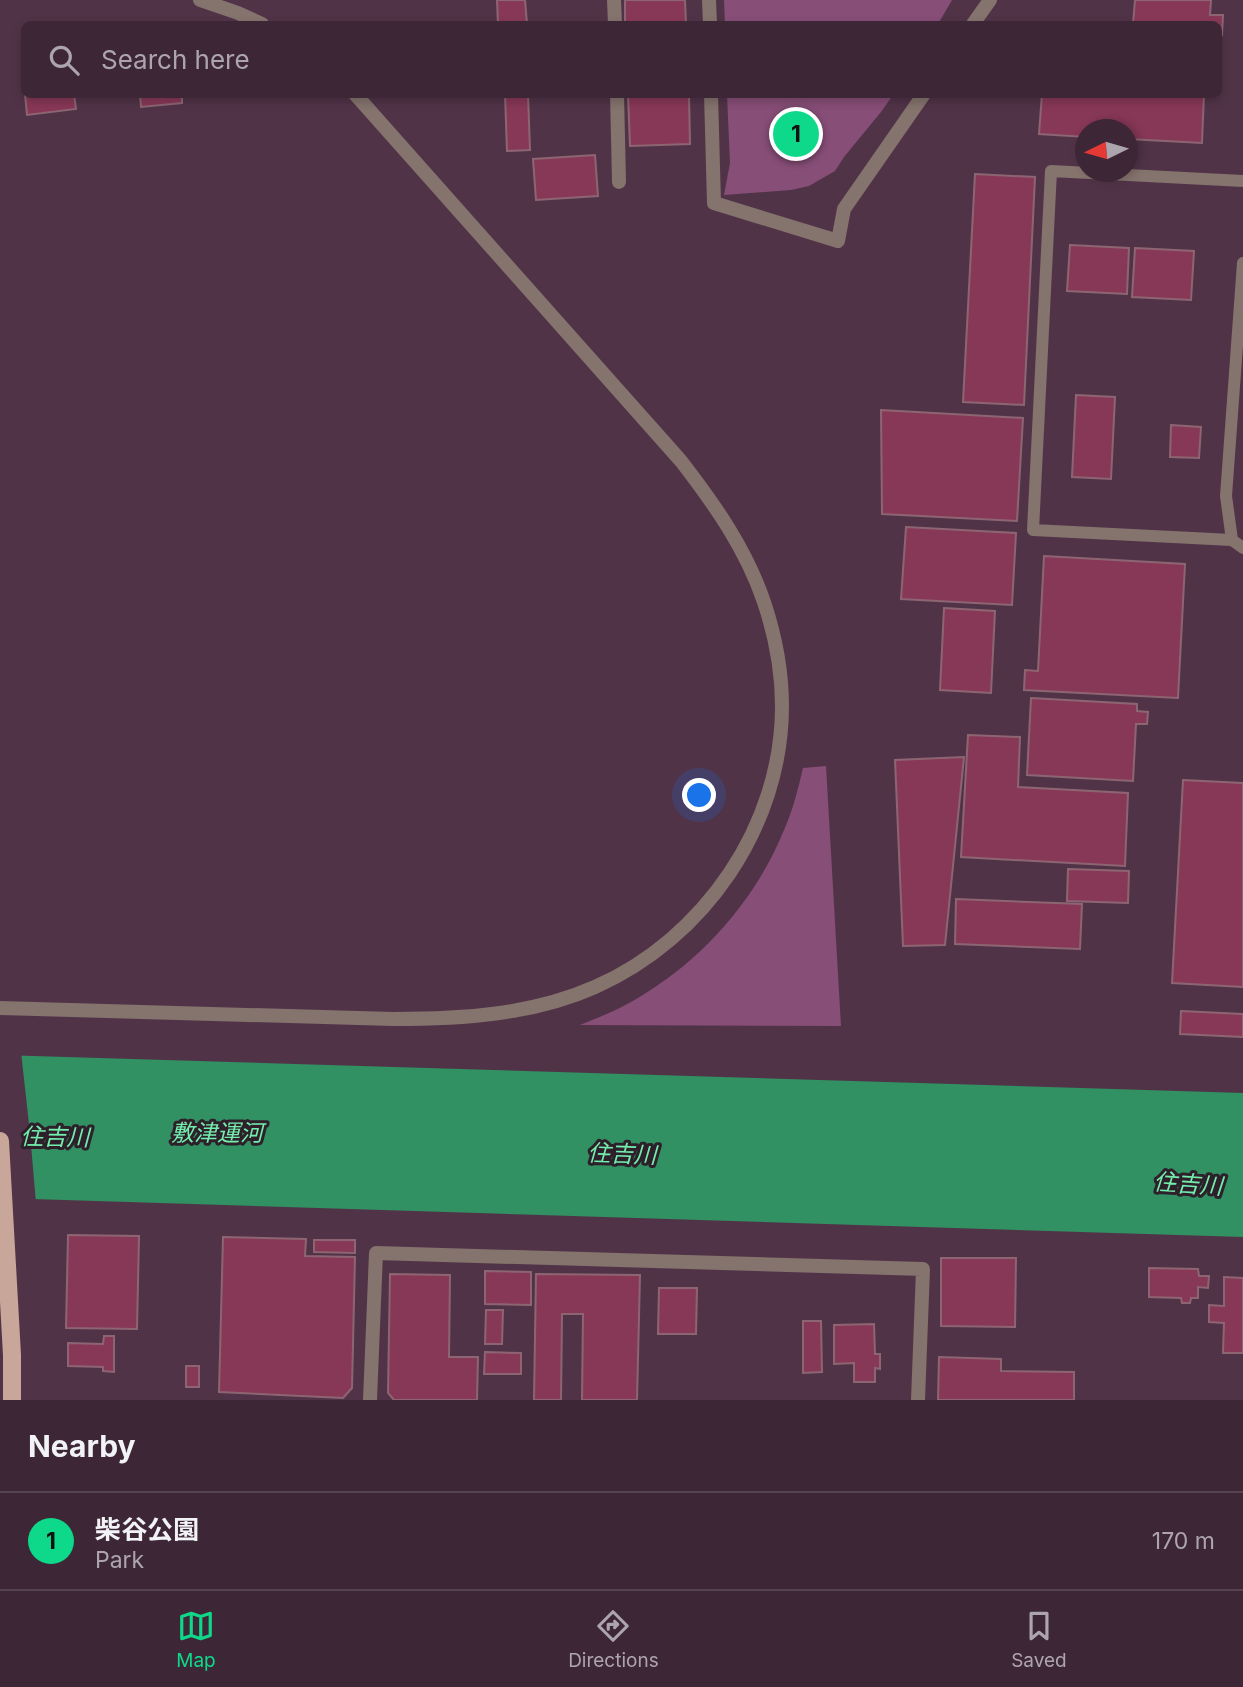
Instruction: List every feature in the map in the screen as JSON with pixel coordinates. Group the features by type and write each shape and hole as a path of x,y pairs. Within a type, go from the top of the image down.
{"main road":[{"path":"0,1141 12,1400"}],"street":[{"path":"200,0 255,21"},
{"path":"614,0 615,21"},
{"path":"709,0 710,21"},
{"path":"975,21 990,0"},
{"path":"0,1008 440,1019 536,1006 594,987 628,970 678,934 720,888 756,825 771,783 779,742 782,706 777,652 770,622 742,551 725,520 681,461 359,98"},
{"path":"617,98 619,182"},
{"path":"711,98 714,203 838,241 844,209 921,98"},
{"path":"370,1400 376,1253 923,1269 918,1400"}],"lane":[{"path":"1243,181 1051,171 1033,530 1238,544 1226,496 1243,263"}],"shaded area":[{"path":"724,0 952,0 940,21 725,21"},
{"path":"727,98 891,98 835,171 809,186 724,195 730,163"},
{"path":"826,766 841,1026 580,1025 617,1009 662,983 725,926 759,880 772,855 790,815 803,768"}],"water":[{"name":"敷津運河","path":"0,1055 1243,1093 1243,1237 0,1198"}],"pier":[{"path":"0,1051 21,1052 36,1203 0,1201"}],"building":[{"path":"497,0 525,0 527,21 498,21"},
{"path":"625,0 685,0 686,21 625,21"},
{"path":"1135,0 1211,0 1210,15 1223,15 1222,35 1222,21 1133,21"},
{"path":"25,98 75,98 76,109 27,115"},
{"path":"140,98 182,98 182,103 141,107"},
{"path":"505,98 528,98 530,150 507,151"},
{"path":"628,98 689,98 690,144 630,146"},
{"path":"1042,98 1204,98 1202,143 1138,140 1138,119 1075,119 1075,136 1039,134"},
{"path":"595,155 598,196 536,200 533,159"},
{"path":"975,174 1035,177 1024,405 963,402"},
{"path":"1070,245 1129,248 1127,294 1067,291"},
{"path":"1135,248 1194,251 1191,300 1132,297"},
{"path":"1076,395 1115,397 1111,479 1072,477"},
{"path":"881,410 1023,418 1017,521 882,514"},
{"path":"1171,425 1201,427 1199,458 1170,457"},
{"path":"906,527 1016,533 1012,605 901,599"},
{"path":"1044,556 1185,564 1178,698 1024,690 1025,670 1038,671"},
{"path":"944,608 995,611 991,693 940,690"},
{"path":"1031,698 1137,704 1137,711 1148,712 1147,724 1136,724 1133,781 1027,775"},
{"path":"968,735 1020,737 1018,787 1128,793 1125,866 961,857"},
{"path":"964,757 945,945 903,946 895,760"},
{"path":"1183,780 1243,783 1243,987 1172,983"},
{"path":"1068,869 1129,871 1128,903 1067,901"},
{"path":"956,899 1082,904 1080,949 955,944"},
{"path":"1181,1011 1243,1014 1243,1037 1180,1034"},
{"path":"68,1235 139,1236 137,1329 66,1328"},
{"path":"223,1237 306,1239 305,1256 355,1257 352,1388 343,1398 219,1392"},
{"path":"314,1240 355,1240 355,1253 314,1252"},
{"path":"941,1258 1016,1258 1015,1327 941,1326"},
{"path":"1149,1268 1198,1269 1199,1276 1209,1276 1208,1288 1198,1287 1198,1298 1191,1298 1190,1303 1182,1303 1181,1298 1149,1297"},
{"path":"485,1271 531,1272 531,1305 485,1304"},
{"path":"390,1274 450,1275 449,1357 478,1357 477,1400 394,1400 388,1393"},
{"path":"536,1274 640,1275 637,1400 582,1400 583,1314 562,1314 561,1400 534,1400"},
{"path":"1224,1277 1243,1278 1243,1353 1223,1353 1224,1323 1209,1322 1209,1305 1224,1306"},
{"path":"659,1288 697,1288 696,1334 658,1334"},
{"path":"486,1310 503,1310 502,1344 485,1344"},
{"path":"803,1321 821,1321 822,1372 803,1373"},
{"path":"874,1324 875,1354 880,1354 880,1369 875,1368 875,1382 854,1382 854,1363 834,1364 834,1325"},
{"path":"104,1336 114,1336 114,1372 103,1371 103,1367 68,1366 68,1343 103,1344"},
{"path":"485,1352 521,1353 521,1374 484,1374"},
{"path":"939,1357 1001,1359 1001,1371 1074,1372 1074,1400 938,1400"},
{"path":"186,1366 199,1366 199,1387 186,1387"}],"place":[{"name":"柴谷公園","path":"796,134"}],"water label":[{"name":"住吉川","path":"55,1137"},
{"name":"住吉川","path":"622,1154"},
{"name":"住吉川","path":"1188,1184"}]}
